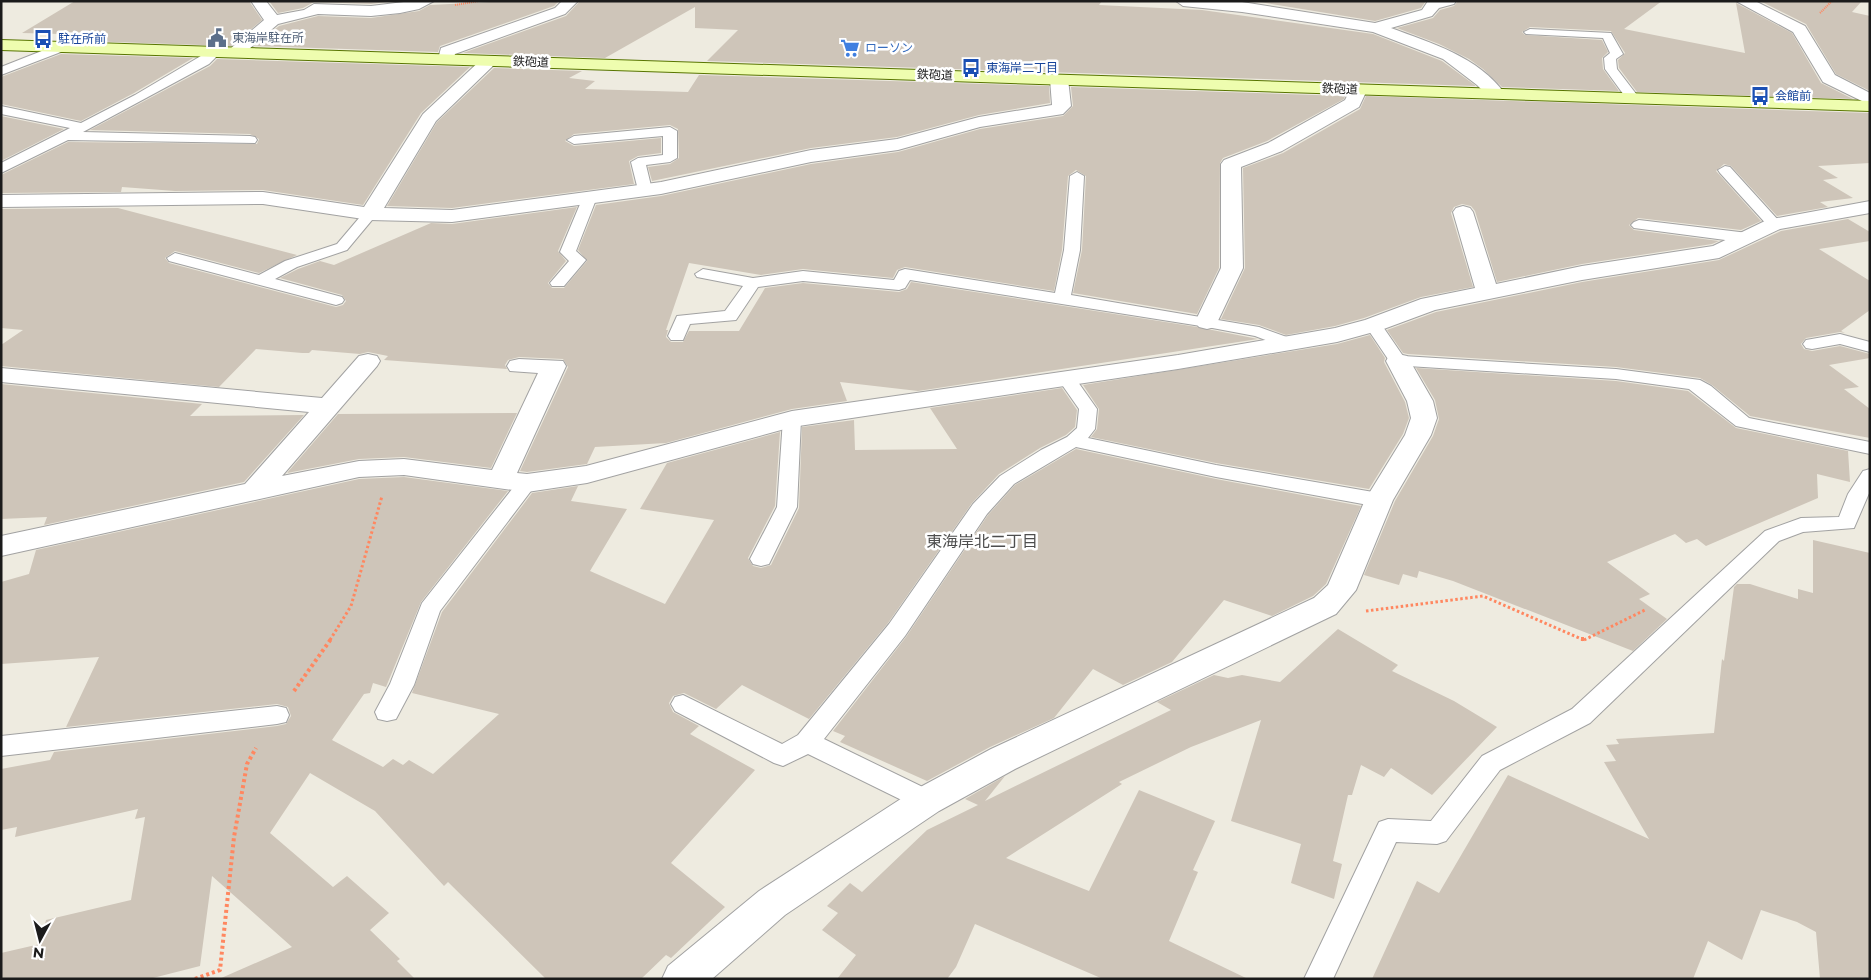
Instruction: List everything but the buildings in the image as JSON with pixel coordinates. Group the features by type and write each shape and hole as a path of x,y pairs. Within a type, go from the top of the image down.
{"street":[{"path":"258,1 272,21"},
{"path":"236,52 272,21 310,13 319,5 377,11 409,7 427,1"},
{"path":"446,59 447,51 560,11 571,1"},
{"path":"1183,1 1242,4 1376,28 1449,56 1483,80 1496,94"},
{"path":"1376,28 1427,13 1434,4 1449,1"},
{"path":"1743,1 1799,29 1829,78 1870,100"},
{"name":"鉄砲道","path":"1,45 1870,106"},
{"path":"370,214 430,118 490,61"},
{"path":"1,201 263,198 370,214 452,216 644,190 811,156 898,144 979,122 1057,110 1062,106 1059,80"},
{"path":"1207,322 1232,268 1232,164 1275,147 1353,102 1358,90"},
{"path":"1,546 54,533 359,469 390,467 527,483 587,474 734,432 792,420 1289,344 1373,325 1429,304 1487,290 1582,273 1693,258 1719,252 1774,224 1870,207"},
{"path":"1463,212 1487,290"},
{"path":"254,491 368,361"},
{"path":"682,979 772,903 926,801 1003,759 1325,606 1341,590 1379,500 1418,435 1424,418 1420,401 1398,361"},
{"path":"500,479 554,366 519,366"},
{"path":"1,375 329,406"}],"lane":[{"path":"1530,32 1607,35 1617,54 1610,58 1611,69 1634,98"},
{"path":"1,71 62,47"},
{"path":"1,169 69,136 140,98 206,61 216,52"},
{"path":"1,110 83,127"},
{"path":"574,140 670,131 670,158 638,162 644,190"},
{"path":"69,136 250,140"},
{"path":"1725,170 1774,224"},
{"path":"1062,300 1072,250 1077,176"},
{"path":"558,283 578,260 568,252 590,197"},
{"path":"261,280 291,264 342,247 370,214"},
{"path":"1639,224 1748,238"},
{"path":"175,258 336,300"},
{"path":"703,274 754,283 803,276 898,284 905,274 1207,322 1260,332 1289,344"},
{"path":"676,336 683,320 730,316 754,283"},
{"path":"1373,325 1398,361 1616,374 1694,384 1705,390 1743,422 1870,448"},
{"path":"1812,344 1840,339 1870,348"},
{"path":"683,704 783,756 806,742 897,630 980,509 1007,480 1048,454 1074,441 1086,429 1088,409 1067,379"},
{"path":"761,559 787,508 792,420"},
{"path":"1074,441 1216,471 1379,500"},
{"path":"1318,979 1388,830 1437,833 1491,762 1581,716 1772,536 1801,525 1847,523 1858,494 1870,474"},
{"path":"387,712 402,685 430,609 527,483"},
{"path":"1,746 277,715"},
{"path":"806,742 926,801"}],"path":[{"path":"1325,606 1347,613 1482,596 1584,640 1652,606"}],"place":[{"name":"東海岸駐在所","path":"217,38"},
{"name":"駐在所前","path":"43,39"},
{"name":"ローソン","path":"850,48"},
{"name":"東海岸二丁目","path":"971,68"},
{"name":"会館前","path":"1760,96"}],"district":[{"name":"東海岸北二丁目","path":"982,541"}]}
